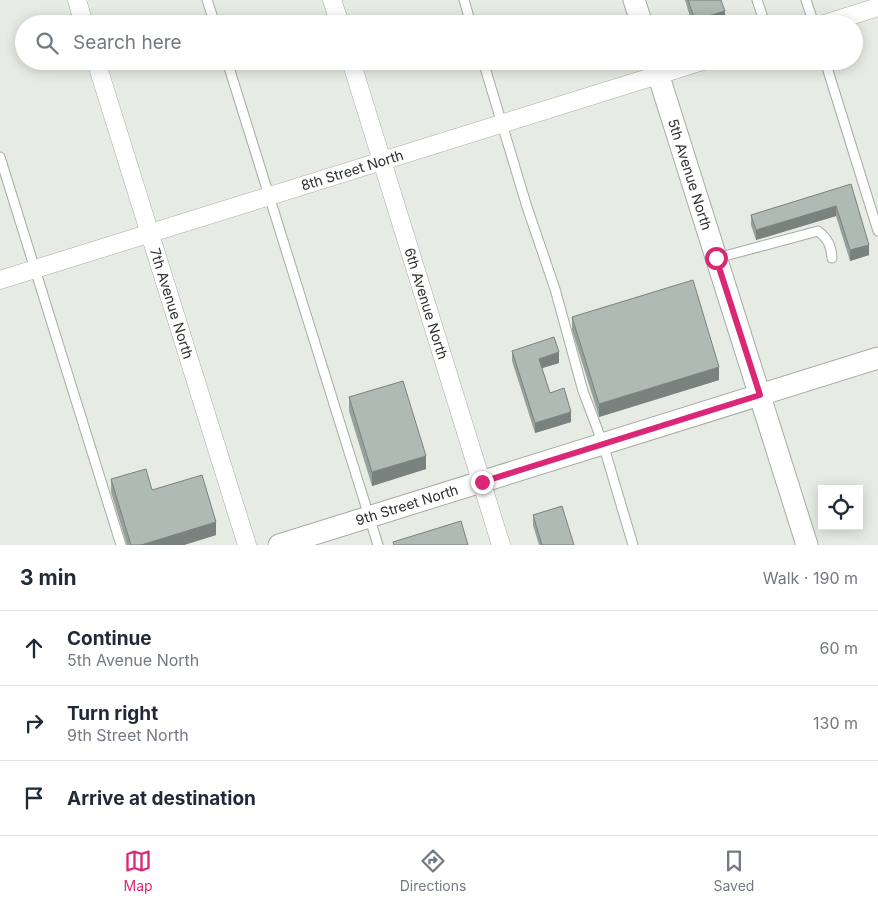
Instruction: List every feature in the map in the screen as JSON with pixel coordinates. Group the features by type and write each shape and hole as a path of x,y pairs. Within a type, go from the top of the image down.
{"street":[{"path":"77,0 81,15"},
{"path":"332,0 337,15"},
{"path":"634,0 639,15"},
{"path":"853,15 878,7"},
{"name":"7th Avenue North","path":"99,70 247,545"},
{"name":"6th Avenue North","path":"354,70 501,545"},
{"name":"8th Street North","path":"0,280 502,124 650,70"},
{"name":"5th Avenue North","path":"657,70 807,545"},
{"name":"9th Street North","path":"279,545 878,358"}],"lane":[{"path":"207,0 212,15"},
{"path":"464,0 468,15"},
{"path":"757,0 763,15"},
{"path":"806,0 811,15"},
{"path":"230,70 378,545"},
{"path":"486,70 527,206 555,289 583,392 603,444 633,545"},
{"path":"828,70 878,230"},
{"path":"0,156 121,545"},
{"path":"716,258 818,231 826,237 832,250 832,258"}],"building":[{"path":"688,0 721,0 725,11 712,15 693,15"},
{"path":"851,184 869,245 850,250 836,206 756,230 751,215"},
{"path":"693,280 719,367 599,404 572,317"},
{"path":"554,337 559,352 539,359 550,393 564,388 571,412 535,423 512,351"},
{"path":"403,381 426,456 372,472 349,397"},
{"path":"146,469 152,490 202,475 216,522 141,545 131,545 111,479"},
{"path":"562,506 574,545 542,545 533,515"},
{"path":"461,521 468,545 394,545 393,542"}],"route":[{"path":"482,482 760,395 716,258"}]}
